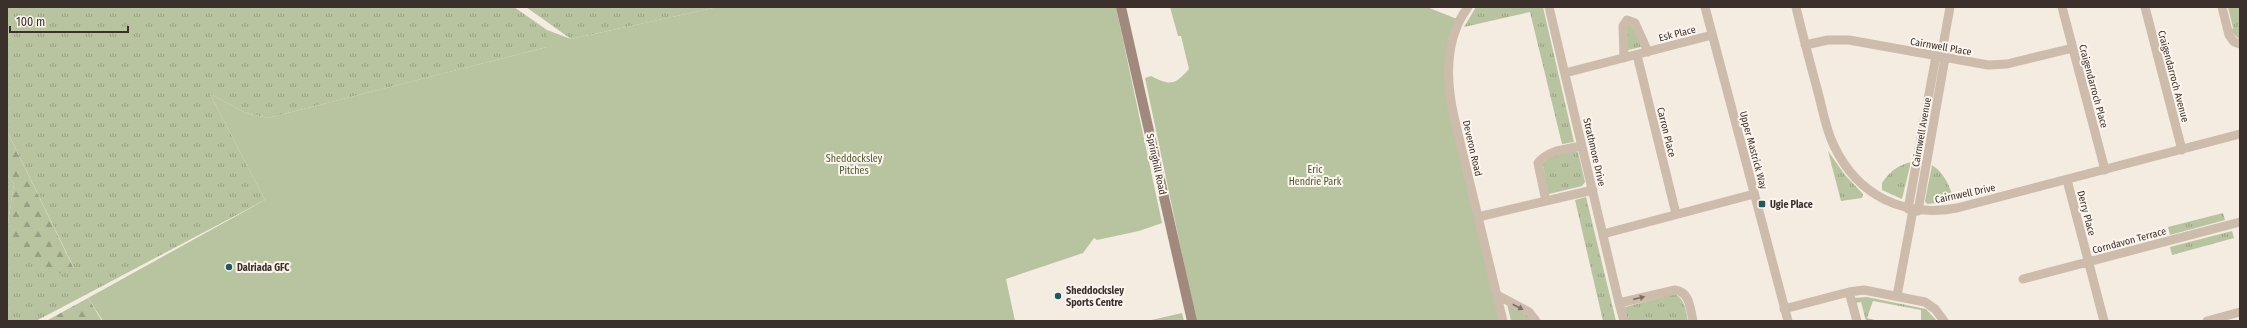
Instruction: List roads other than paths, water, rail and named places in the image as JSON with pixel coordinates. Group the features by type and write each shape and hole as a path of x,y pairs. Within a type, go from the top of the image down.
{"street":[{"name":"Springhill Road","path":"1121,7 1192,321"},
{"name":"Deveron Road","path":"1468,7 1456,31 1451,47 1448,83 1503,321"},
{"name":"Strathmore Drive","path":"1549,7 1624,321"},
{"name":"Upper Mastrick Way","path":"1705,7 1788,321"},
{"name":"Cairnwell Drive","path":"1796,7 1828,132 1842,160 1857,178 1874,193 1886,201 1913,210 1937,211 1957,208 2240,134"},
{"name":"Cairnwell Avenue","path":"1897,296 1950,7"},
{"name":"Craigendarroch Place","path":"2062,7 2105,170"},
{"name":"Craigendarroch Avenue","path":"2145,7 2182,150"},
{"path":"2222,7 2229,35 2234,42 2240,44"},
{"name":"Esk Place","path":"1624,58 1623,26 1627,20 1635,23 1648,52"},
{"name":"Esk Place","path":"1565,73 1712,35"},
{"name":"Cairnwell Place","path":"1805,45 1828,40 1849,40 1988,65 2007,64 2073,48"},
{"name":"Carron Place","path":"1637,55 1676,214"},
{"path":"1546,201 1538,162 1542,157 1548,154 1582,146"},
{"name":"Derry Place","path":"2067,180 2104,321"},
{"path":"1478,217 1593,190"},
{"path":"1603,234 1754,194"},
{"name":"Corndavon Terrace","path":"2023,279 2240,222"},
{"path":"1620,303 1675,290 1682,291 1686,296 1693,321"},
{"path":"1784,309 1849,292 1864,290 1925,302 1936,309 1944,321"},
{"path":"1849,292 1856,321"},
{"path":"1497,295 1529,312 1536,321"},
{"path":"2207,321 2225,319 2240,312"}],"place":[{"name":"Ugie Place","path":"1762,204"},
{"name":"Dalriada GFC","path":"229,267"},
{"name":"Sheddocksley Sports Centre","path":"1058,296"}],"park label":[{"name":"Sheddocksley Pitches","path":"854,164"},
{"name":"Eric Hendrie Park","path":"1315,174"}]}
